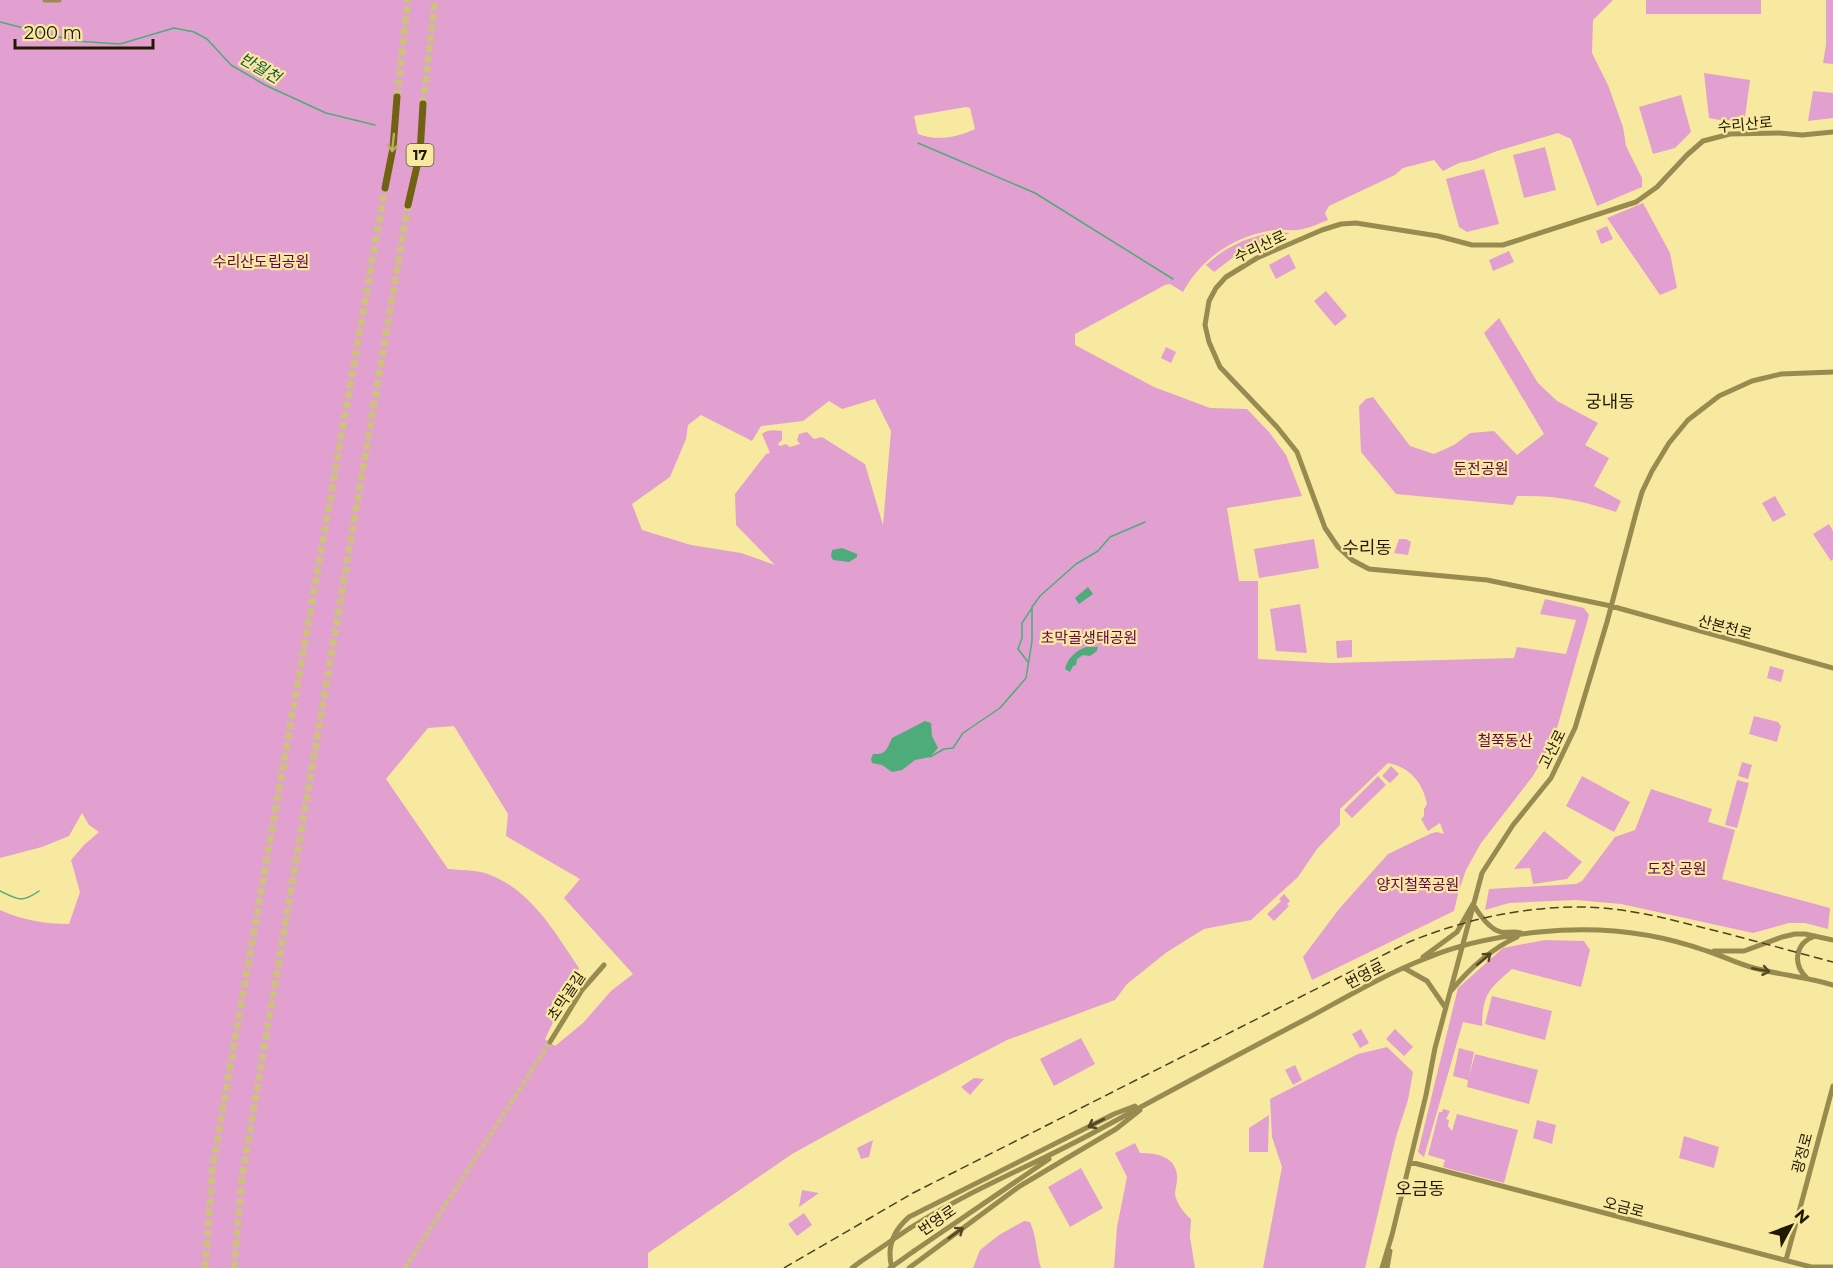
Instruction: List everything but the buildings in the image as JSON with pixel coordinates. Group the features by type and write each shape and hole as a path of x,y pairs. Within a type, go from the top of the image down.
{"highway":[{"name":"17","path":"385,188 393,148 397,97"},
{"name":"17","path":"408,205 420,153 423,104"}],"street":[{"path":"45,0 59,0"},
{"name":"수리산로","path":"1611,606 1486,580 1369,569 1352,560 1338,547 1325,528 1297,452 1216,361 1205,325 1209,301 1221,282 1240,267 1322,230 1341,224 1369,224 1438,236 1472,245 1503,245 1636,201 1657,187 1703,141 1730,134 1802,135 1833,132"},
{"name":"고산로","path":"1382,1268 1410,1162 1445,1008 1482,873 1513,825 1551,778 1575,728 1642,492 1663,452 1688,420 1719,396 1752,381 1781,374 1833,372"},
{"name":"산본천로","path":"1611,606 1833,668"},
{"path":"1414,963 1457,932 1473,904 1491,927 1500,932 1511,931 1524,934"},
{"name":"번영로","path":"852,1268 939,1210 1063,1149 1404,968 1461,946 1524,934 1573,930 1619,931 1706,950 1756,969 1833,985"},
{"path":"1450,992 1497,946 1524,934"},
{"name":"번영로","path":"1706,950 1744,951 1796,934 1833,940"},
{"path":"1808,978 1798,965 1798,951 1808,939 1817,936"},
{"name":"초막골길","path":"550,1042 582,990 604,965"},
{"path":"1404,968 1427,981 1445,1008"},
{"name":"광정로","path":"1786,1260 1833,1086"},
{"path":"890,1268 891,1239 909,1217 1114,1114 1151,1101"},
{"path":"909,1268 1020,1186 1116,1129 1151,1101"},
{"name":"번영로","path":"890,1268 1063,1149"},
{"name":"오금로","path":"1410,1162 1811,1267 1833,1267"},
{"name":"고산로","path":"1387,1268 1392,1235"}],"green space":[{"path":"0,0 1613,0 1593,20 1592,53 1608,85 1623,127 1626,146 1642,178 1642,187 1597,206 1571,139 1558,133 1459,163 1443,171 1434,160 1403,168 1395,175 1329,206 1325,213 1328,220 1301,229 1268,231 1242,239 1208,260 1190,280 1183,292 1170,284 1165,285 1075,334 1075,345 1154,387 1210,408 1247,409 1269,432 1286,455 1302,496 1227,508 1239,581 1258,581 1258,659 1331,663 1514,658 1517,647 1566,654 1576,620 1540,614 1545,599 1584,608 1589,615 1554,739 1533,776 1481,843 1466,870 1454,911 1312,980 1303,957 1339,909 1388,854 1432,833 1444,834 1440,823 1428,831 1421,819 1427,804 1419,783 1403,768 1388,763 1340,809 1340,825 1317,849 1298,877 1251,920 1204,929 1167,952 1127,984 1115,1000 1007,1040 792,1154 648,1253 648,1268 0,1268 0,910 34,921 69,924 80,892 71,860 99,832 89,825 82,813 69,836 42,847 0,858","holes":["970,108 975,129 946,138 918,134 914,116","875,399 891,431 883,525 865,464 822,437 814,439 807,432 799,434 797,440 800,444 790,447 786,444 780,446 778,444 782,440 782,431 774,430 762,434 770,453 766,454 735,494 736,525 775,565 741,553 691,545 642,530 632,504 670,477 686,439 688,425 701,415 752,441 761,426 803,421 829,401 842,409","454,726 508,814 506,836 580,879 564,898 633,974 611,991 583,1023 555,1046 545,1039 579,968 540,912 515,889 485,873 448,869 386,779 428,728"]},
{"path":"1646,0 1761,0 1761,14 1646,14"},
{"path":"1826,0 1833,0 1833,64 1823,63 1826,45"},
{"path":"1704,73 1750,80 1745,117 1725,121 1709,118"},
{"path":"1813,91 1833,93 1833,118 1808,121"},
{"path":"1681,95 1691,132 1675,148 1653,154 1639,107"},
{"path":"1545,147 1556,190 1524,198 1513,155"},
{"path":"1484,169 1499,224 1467,232 1459,227 1446,179"},
{"path":"1643,203 1670,253 1677,288 1660,295 1607,218"},
{"path":"1607,226 1613,239 1601,244 1596,231"},
{"path":"1277,232 1290,233 1235,256 1214,272 1206,265 1222,252 1239,243"},
{"path":"1509,251 1514,262 1493,271 1489,260"},
{"path":"1289,254 1296,268 1276,279 1269,265"},
{"path":"1326,291 1347,316 1335,326 1314,301"},
{"name":"둔전공원","path":"1499,318 1538,383 1557,401 1598,423 1585,445 1609,458 1594,486 1621,501 1616,512 1579,501 1544,496 1517,496 1513,505 1396,494 1361,452 1359,406 1366,399 1373,397 1410,446 1434,454 1454,445 1470,433 1494,431 1517,455 1544,434 1484,333"},
{"path":"1166,347 1176,352 1171,363 1161,358"},
{"path":"1775,496 1786,515 1773,522 1762,503"},
{"path":"1829,524 1833,531 1833,559 1831,561 1813,534"},
{"path":"1314,539 1319,568 1259,578 1254,549"},
{"path":"1399,539 1411,542 1408,555 1394,553"},
{"path":"1300,604 1307,653 1276,651 1270,609"},
{"path":"1352,640 1352,657 1337,658 1336,641"},
{"path":"1770,666 1784,670 1781,682 1767,678"},
{"path":"1754,716 1778,722 1781,726 1777,742 1749,734"},
{"path":"1742,762 1752,765 1748,779 1738,776"},
{"path":"1391,766 1399,774 1390,783 1382,776"},
{"path":"1378,776 1386,785 1352,818 1344,810"},
{"path":"1582,776 1630,802 1614,832 1566,806"},
{"path":"1737,780 1749,783 1737,828 1725,825"},
{"name":"도장 공원","path":"1651,789 1712,809 1708,822 1735,830 1722,879 1830,908 1828,929 1805,923 1789,923 1753,933 1621,904 1576,900 1509,903 1485,910 1489,889 1576,884 1582,881 1615,837 1635,830"},
{"path":"1544,831 1582,862 1567,879 1533,884 1530,868 1514,869"},
{"path":"1284,894 1290,901 1287,904 1289,906 1274,921 1267,914 1281,901 1279,899"},
{"path":"1545,940 1584,941 1590,950 1581,987 1512,969 1497,982 1488,993 1482,1026 1463,1022 1424,1157 1418,1152 1458,988 1503,948"},
{"path":"1492,996 1552,1011 1545,1040 1485,1024"},
{"path":"1361,1029 1369,1043 1360,1048 1352,1034"},
{"path":"1395,1029 1413,1047 1404,1056 1386,1039"},
{"path":"1081,1038 1095,1064 1054,1086 1040,1059"},
{"path":"1387,1047 1413,1072 1408,1100 1396,1137 1365,1268 1263,1268 1282,1167 1272,1137 1270,1099 1358,1054"},
{"path":"1459,1048 1474,1052 1469,1077 1475,1054 1538,1070 1529,1104 1467,1087 1468,1080 1453,1076"},
{"path":"1295,1065 1302,1080 1293,1085 1285,1070"},
{"path":"974,1078 984,1079 970,1095 961,1087"},
{"path":"1443,1109 1450,1111 1446,1119 1449,1120 1448,1126 1452,1131 1457,1114 1518,1130 1504,1183 1443,1167 1445,1160 1428,1155 1439,1112"},
{"path":"1269,1115 1268,1152 1249,1152 1249,1128"},
{"path":"1537,1120 1556,1125 1552,1144 1533,1138"},
{"path":"1684,1136 1719,1147 1714,1168 1679,1158"},
{"path":"873,1140 869,1157 861,1159 857,1148"},
{"path":"1135,1143 1140,1153 1164,1157 1173,1164 1177,1178 1175,1195 1181,1208 1191,1219 1190,1237 1195,1268 1114,1268 1117,1227 1127,1177 1115,1153"},
{"path":"1081,1168 1103,1208 1070,1227 1048,1187"},
{"path":"802,1190 819,1193 799,1207"},
{"path":"804,1213 812,1225 797,1236 788,1224"},
{"path":"1024,1221 1030,1222 1041,1268 973,1268 980,1250 999,1235"}],"shaded area":[{"path":"842,548 857,554 857,557 849,562 833,560 832,550"},
{"path":"1088,587 1093,594 1079,604 1075,598"},
{"path":"1086,647 1098,647 1097,651 1090,656 1083,655 1077,659 1076,665 1070,672 1065,669 1072,655"},
{"path":"925,721 931,723 932,736 938,748 930,757 915,760 902,770 892,772 882,765 872,763 873,754 884,752 892,738"}],"waterway":[{"name":"반월천","path":"0,22 75,41 120,44 174,28 194,32 207,39 231,65 265,85 326,113 375,125"},
{"path":"918,143 1035,193 1173,279"},
{"path":"930,757 944,749 953,748 963,733 1000,708 1026,678 1032,641 1032,607 1040,596 1076,564 1098,551 1110,537 1145,522"},
{"path":"1028,662 1018,649 1022,638 1022,623 1032,608"},
{"path":"0,891 20,899 39,891"}],"tunnel":[{"path":"397,97 408,0"},
{"path":"423,104 435,0"},
{"path":"205,1268 213,1164 385,188"},
{"path":"234,1268 242,1177 408,205"},
{"path":"405,1268 550,1042"}],"railway":[{"path":"784,1268 913,1193 1409,942 1450,927 1492,916 1535,909 1579,907 1608,909 1667,919 1833,962"}],"district":[{"name":"궁내동","path":"1610,402"},
{"name":"수리동","path":"1367,548"},
{"name":"오금동","path":"1420,1189"}],"park label":[{"name":"수리산도립공원","path":"261,261"},
{"name":"초막골생태공원","path":"1089,637"},
{"name":"철쭉동산","path":"1505,740"},
{"name":"양지철쭉공원","path":"1418,884"}]}
